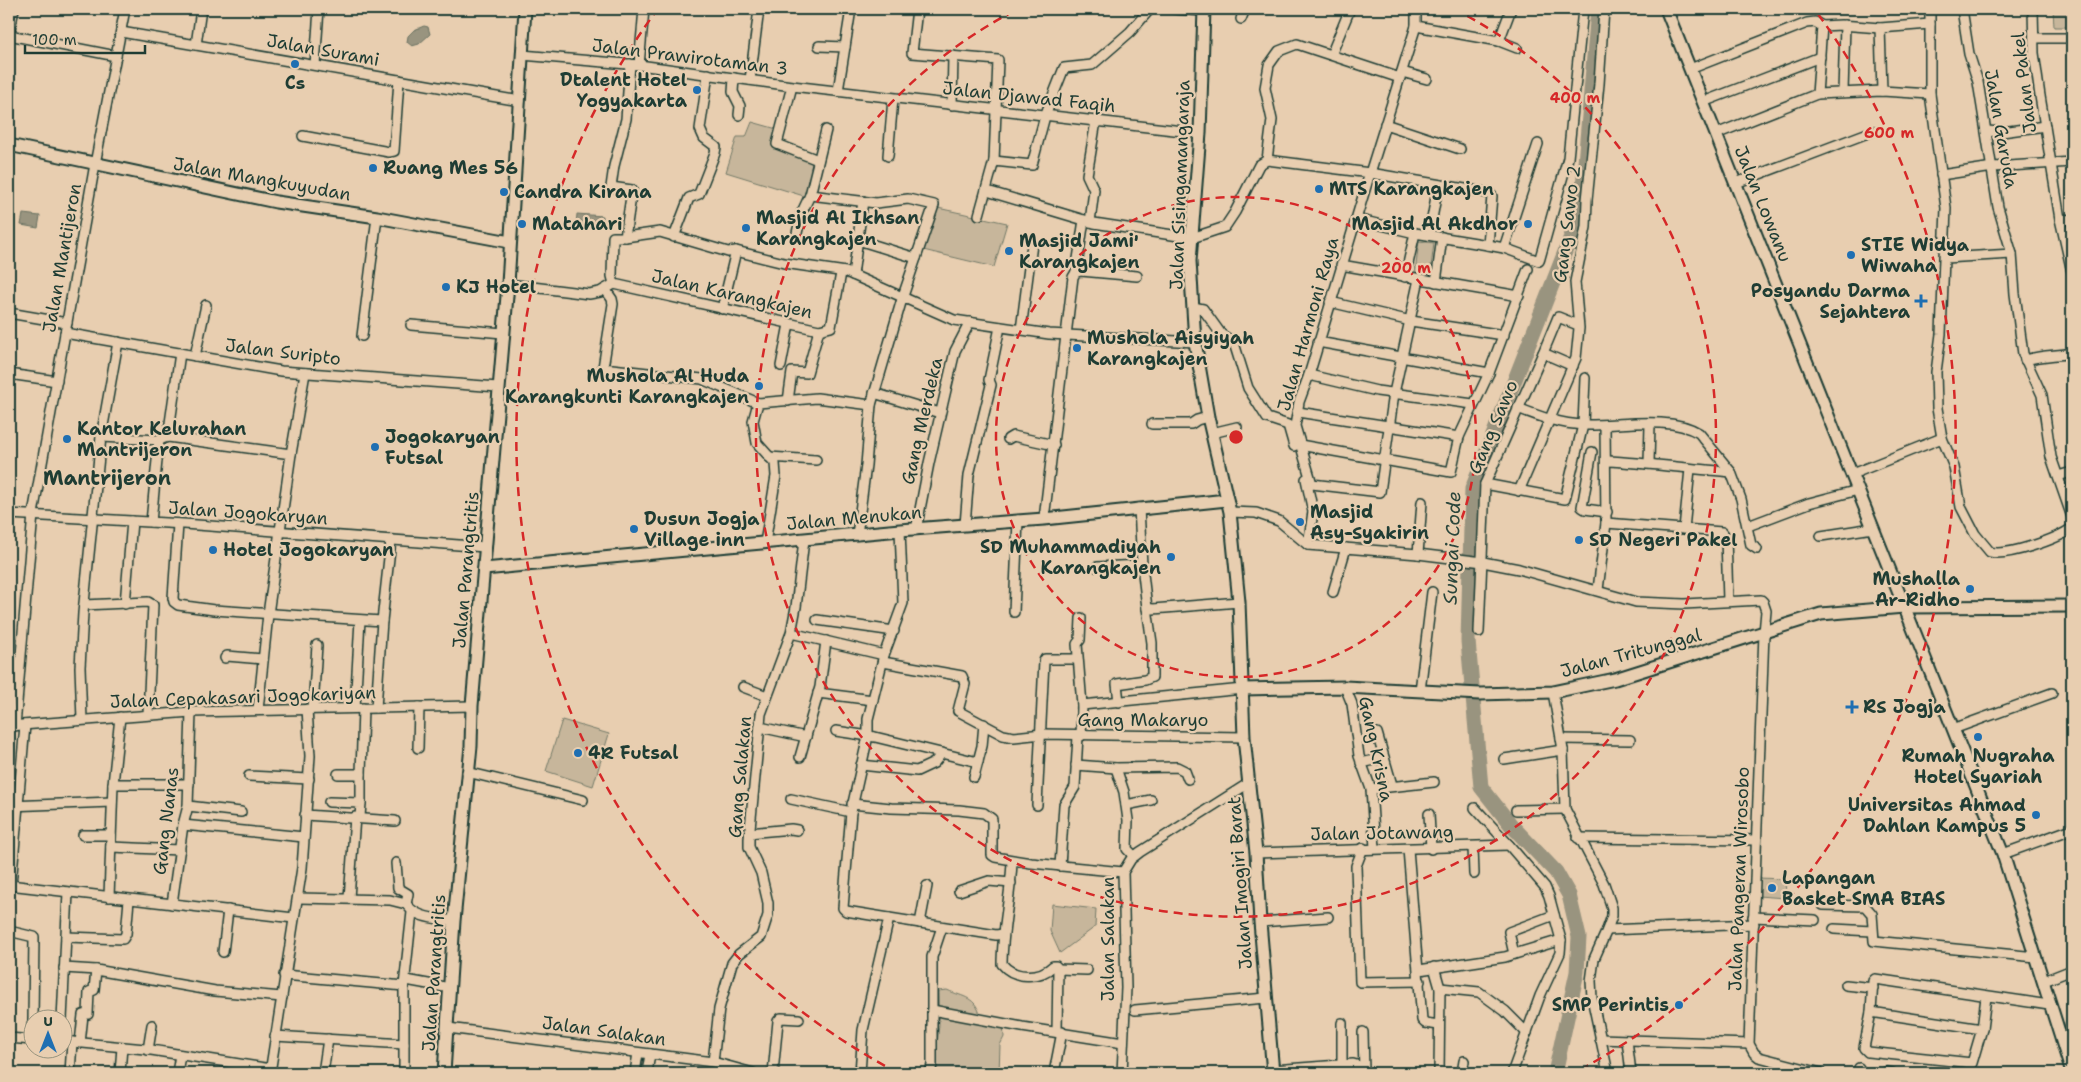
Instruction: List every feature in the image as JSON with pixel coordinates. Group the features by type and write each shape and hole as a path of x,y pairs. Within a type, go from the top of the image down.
{"main road":[{"name":"Jalan Parangtritis","path":"444,1073 454,921 471,746 472,706 508,284 525,9"},
{"name":"Jalan Lowanu","path":"1666,9 2003,854 2044,981 2049,1005 2072,1073"},
{"name":"Jalan Sisingamangaraja","path":"1204,10 1200,133 1190,261 1195,342 1208,417 1228,506 1240,602 1242,689"},
{"name":"Jalan Mangkuyudan","path":"9,145 276,202 377,217 510,242"},
{"name":"Jalan Menukan","path":"484,569 900,530 1044,519 1139,508 1228,506"},
{"name":"Jalan Tritunggal","path":"1242,689 1345,687 1480,694 1553,692 1615,679 1821,614 1904,607 2072,606"},
{"name":"Jalan Imogiri Barat","path":"1242,689 1244,737 1256,853 1273,1071"}],"street":[{"path":"14,9 9,34 116,56"},
{"name":"Jalan Mantijeron","path":"10,885 16,726 33,514 124,9"},
{"path":"196,45 201,9"},
{"path":"316,66 319,9"},
{"path":"625,237 632,190 611,187 626,119 644,9"},
{"path":"750,80 759,9"},
{"path":"838,91 851,9"},
{"path":"917,9 912,53 998,60 994,161 979,215"},
{"path":"994,161 1032,165 1045,116 1064,68 1092,65 1130,32 1150,9"},
{"path":"1175,9 1204,10"},
{"path":"1241,19 1245,9"},
{"path":"1331,55 1350,9"},
{"name":"Jalan Harmoni Raya","path":"1383,460 1380,492 1312,484 1295,426 1299,402 1309,375 1416,26 1416,9"},
{"path":"1499,41 1511,9"},
{"path":"1356,219 1415,233 1504,248 1539,261 1568,158 1583,9"},
{"name":"Gang Sawo 2","path":"1519,491 1576,358 1578,325 1575,282 1586,227 1586,200 1599,84 1604,9"},
{"path":"1930,9 1930,94 1946,208 1946,258 1936,389 1942,438 1954,467 1958,492 1965,516 1980,541 1990,552 2002,553 2055,539 2072,528"},
{"name":"Jalan Garuda","path":"1962,9 1969,54 1978,82 1998,208 2012,254 2015,294 2025,360 2042,395 2048,443 2072,518"},
{"name":"Jalan Pakel","path":"2033,9 2036,68 2060,219 2072,272"},
{"path":"1690,69 1807,23 1815,22 1822,26 1845,25 1880,28 1930,24"},
{"path":"1843,92 1845,25"},
{"path":"1416,26 1499,41 1517,48"},
{"path":"1817,94 1822,26"},
{"path":"1880,28 1882,91"},
{"name":"Jalan Surami","path":"121,32 520,101"},
{"path":"2034,38 2072,38"},
{"path":"1267,160 1272,120 1265,88 1269,66 1279,51 1297,44 1401,75 1427,79"},
{"path":"819,46 845,47"},
{"name":"Jalan Prawirotaman 3","path":"522,55 634,64 855,93"},
{"path":"952,105 953,56"},
{"path":"1703,102 1820,57"},
{"path":"674,236 689,198 699,194 715,152 716,147 704,138 700,129 708,74"},
{"path":"734,78 733,92 740,106 739,115"},
{"path":"302,136 389,152 394,151 399,80"},
{"path":"792,86 777,144 818,160"},
{"path":"1716,134 1817,94 1882,91 1930,94"},
{"name":"Jalan Djawad Faqih","path":"855,93 1200,133"},
{"path":"888,156 893,98"},
{"path":"1044,519 1073,277 1076,272 1094,190 1087,175 1096,121"},
{"path":"1385,124 1460,149"},
{"path":"1986,132 2002,132 2045,126"},
{"path":"797,233 802,212 810,195 826,130"},
{"path":"1736,184 1872,131"},
{"path":"1504,248 1538,144"},
{"path":"986,191 1087,221 1192,238 1225,227 1235,212 1259,165 1267,160 1370,173 1491,194 1488,245"},
{"path":"1941,175 1993,167 2072,162"},
{"path":"1429,235 1438,186"},
{"path":"810,195 883,203 908,199 934,205 902,298 871,405 858,535"},
{"path":"853,275 864,201"},
{"path":"362,336 377,217"},
{"path":"2060,219 2072,220"},
{"path":"508,284 590,294 605,289 614,284 612,276 613,236 625,237 660,232 713,249 728,252 736,251 763,256 784,263 841,273 846,272 954,320 1067,336 1195,342"},
{"path":"1404,276 1415,233"},
{"path":"1436,282 1442,237"},
{"path":"858,240 916,258"},
{"path":"1022,330 1032,244"},
{"path":"722,309 736,251"},
{"path":"1946,258 2012,254"},
{"path":"1341,266 1519,296"},
{"path":"1300,445 1451,472 1459,437 1489,373 1528,269"},
{"path":"1076,272 1137,276"},
{"name":"Jalan Karangkajen","path":"614,284 819,330 831,327 841,273"},
{"path":"1383,460 1394,393 1420,279"},
{"path":"605,289 613,304 604,368 702,379 758,403 817,398 871,405"},
{"path":"1330,302 1411,321 1504,335"},
{"path":"195,356 206,305"},
{"name":"Jalan Harmoni Raya","path":"1193,307 1203,309 1221,334 1234,343 1248,388 1267,418 1288,425 1312,502 1313,512 1308,545"},
{"path":"9,313 67,323"},
{"name":"Gang Sawo","path":"1479,632 1480,562 1485,484 1558,317 1578,325"},
{"name":"Gang Merdeka","path":"916,530 955,351 970,322"},
{"path":"781,366 789,324"},
{"path":"411,325 503,333"},
{"path":"965,525 969,475 991,386 989,380 1000,326"},
{"path":"788,401 792,372 807,373 819,330"},
{"name":"Jalan Suripto","path":"65,333 281,371 498,386"},
{"path":"82,720 80,667 92,519 101,437 118,342"},
{"path":"1318,342 1489,373"},
{"path":"150,522 163,439 180,353"},
{"path":"1543,353 1573,366"},
{"path":"2025,360 2042,355 2056,356 2072,353"},
{"path":"258,710 268,614 291,454 305,373"},
{"path":"9,374 57,381"},
{"path":"1309,375 1394,393 1473,404"},
{"path":"1485,484 1564,499 1584,425 1584,378"},
{"path":"874,393 940,413"},
{"path":"758,403 753,421 757,443 775,463 776,476 765,543"},
{"path":"1518,408 1549,421 1584,425 1674,423 1693,429 1699,433 1731,472 1741,499 1751,545 1757,549"},
{"path":"1298,412 1459,437"},
{"path":"1152,424 1191,424 1208,417"},
{"path":"1649,463 1650,424"},
{"path":"1598,590 1606,523 1606,425"},
{"path":"1212,433 1238,427"},
{"path":"1008,439 1013,436 1054,445"},
{"path":"101,437 163,439 291,454"},
{"path":"1852,474 1942,438"},
{"path":"1592,452 1582,507 1606,512"},
{"path":"770,457 816,460"},
{"path":"1607,461 1649,463 1690,470 1731,472"},
{"path":"1684,529 1690,470"},
{"path":"2058,476 2072,472"},
{"path":"1748,526 1809,503 1858,490"},
{"path":"1418,554 1422,502"},
{"path":"1228,506 1278,521 1308,545 1458,558 1519,569 1598,590 1617,597 1645,603 1684,604 1728,601 1725,534 1717,531 1606,523"},
{"path":"1119,702 1117,684 1150,679 1152,677 1152,643 1142,565 1139,508"},
{"name":"Jalan Jogokaryan","path":"9,514 150,522 485,547"},
{"path":"1014,612 1018,520"},
{"path":"125,604 132,521"},
{"path":"178,524 174,602 178,605 268,614 382,621"},
{"path":"1821,536 1873,528"},
{"path":"900,530 903,603 884,659 868,719 868,736 852,808 842,908 846,911 942,927 996,935 1003,934"},
{"path":"376,708 382,621 391,540"},
{"name":"Gang Salakan","path":"713,1062 719,1009 732,963 739,954 761,937 768,916 768,903 761,873 749,844 749,833 762,710 791,633 804,540"},
{"path":"1332,592 1346,548"},
{"path":"1097,567 1142,565"},
{"path":"1420,691 1432,592"},
{"name":"Jalan Pangeran Wirosobo","path":"1728,601 1763,602 1766,611 1749,1044"},
{"path":"84,605 148,602 153,605 148,714"},
{"path":"1147,608 1240,602"},
{"path":"1060,866 1064,805 1075,787 1080,736 1082,706 1077,644 1080,640 1081,618"},
{"path":"349,898 361,803 360,620"},
{"path":"817,620 894,631"},
{"path":"791,633 826,641 884,659"},
{"path":"800,757 802,744 806,737 818,693 826,641"},
{"path":"72,1042 148,1050 270,1071 284,975 298,898 309,779 310,708 318,645"},
{"path":"225,658 228,656 263,659"},
{"name":"Gang Makaryo","path":"884,659 962,676 965,684 958,711 1008,736 1042,734 1244,737"},
{"path":"1037,805 1045,659 1077,659"},
{"path":"9,674 20,675"},
{"path":"743,687 767,696"},
{"name":"Gang Krisna","path":"1345,687 1352,704 1357,748 1371,788 1375,848"},
{"path":"1082,706 1242,689"},
{"path":"1553,692 1564,750 1565,809 1609,896 1612,912 1607,930 1595,954 1592,974 1592,998 1608,1073"},
{"path":"818,693 873,700"},
{"path":"1953,729 2052,693"},
{"path":"418,748 419,706"},
{"name":"Jalan Cepakasari Jogokariyan","path":"16,726 191,712 472,706"},
{"name":"Gang Nanas","path":"172,904 183,825 188,806 191,712"},
{"path":"109,897 113,784 120,717"},
{"path":"974,777 982,746 984,724"},
{"path":"760,727 806,737"},
{"path":"836,731 868,736 978,762"},
{"path":"1377,733 1392,785"},
{"path":"1561,740 1630,740"},
{"path":"1504,759 1564,750"},
{"path":"862,765 916,771 934,763 942,753"},
{"path":"1361,763 1384,758"},
{"path":"1076,764 1116,768 1177,767 1185,771 1188,779"},
{"path":"1116,768 1126,805 1131,854"},
{"path":"467,772 583,800"},
{"path":"338,774 361,774"},
{"path":"249,776 309,779"},
{"path":"1371,788 1434,782"},
{"name":"Jalan Salakan","path":"1122,1073 1126,988 1119,871 1131,854 1249,783"},
{"path":"113,784 190,784"},
{"path":"790,799 852,808 959,810 984,813 992,818 992,854 1012,861 1119,871"},
{"path":"1126,805 1151,800"},
{"path":"13,806 112,802"},
{"path":"329,802 361,803"},
{"path":"188,806 241,812"},
{"path":"1475,808 1545,887 1561,940 1560,953 1540,996 1512,1073"},
{"path":"1516,810 1565,809"},
{"path":"1429,814 1431,848"},
{"path":"305,815 395,821"},
{"path":"183,825 304,837"},
{"path":"2003,854 2072,829"},
{"path":"749,833 797,830"},
{"path":"83,835 111,835"},
{"path":"1578,838 1756,840"},
{"name":"Jalan Jotawang","path":"1256,853 1363,848 1408,849 1509,845"},
{"path":"111,847 180,850"},
{"path":"1473,847 1474,874"},
{"path":"1363,848 1356,866 1360,982 1420,981"},
{"path":"1408,849 1422,1021 1439,1025"},
{"path":"1012,861 1011,883 1003,934 1002,964 1004,967 1028,976 1043,974 1054,966 1058,969 1087,970"},
{"path":"396,863 398,888 408,894 406,904"},
{"path":"959,891 989,881 1011,883"},
{"path":"10,885 294,918"},
{"path":"920,923 927,886"},
{"path":"62,1010 68,892"},
{"path":"298,898 390,900 406,904 412,912 421,916 454,921"},
{"path":"66,937 123,938 126,934 129,900"},
{"path":"1823,905 1865,906 1872,914 1873,941 1876,942 2036,957"},
{"path":"223,952 228,910"},
{"path":"404,1073 405,983 412,912"},
{"path":"1514,954 1509,932 1554,915"},
{"path":"1260,922 1328,917"},
{"path":"860,1073 863,1030 889,918"},
{"path":"1607,930 1753,921 1816,920"},
{"path":"930,1073 932,1065 932,954 942,927"},
{"path":"1834,929 1872,931"},
{"path":"9,931 34,937 33,1010"},
{"path":"1419,970 1490,960 1561,940"},
{"path":"1434,967 1440,988 1439,1073"},
{"path":"64,968 96,970 215,991 282,997"},
{"path":"1054,1073 1060,1032 1058,969"},
{"path":"72,1040 83,1015 88,1014 89,992 94,990 96,970"},
{"path":"2044,981 2072,970"},
{"path":"284,975 450,988"},
{"path":"1986,997 1982,1029 1974,1062 1970,1064 1868,1052 1864,1046 1871,1012 1873,981 1876,979 2049,1005"},
{"path":"1846,985 1873,988"},
{"path":"1440,988 1479,992 1505,1011 1527,1033"},
{"path":"1135,1010 1266,998"},
{"path":"932,1010 1123,1043"},
{"path":"1871,1012 1982,1029"},
{"path":"773,1073 779,1019 799,1019"},
{"path":"1342,1023 1342,1064"},
{"path":"148,1050 152,1025"},
{"name":"Jalan Salakan","path":"448,1028 713,1062 753,1073"},
{"path":"1364,1032 1365,1072"},
{"path":"275,1036 404,1044"},
{"path":"9,1038 22,1039"},
{"path":"323,1073 328,1039"},
{"path":"1600,1039 1749,1044 1754,1053 1759,1057 1822,1073"},
{"path":"1627,1040 1631,1073"},
{"path":"120,1073 122,1047"},
{"path":"635,1073 638,1053"},
{"path":"647,1073 650,1054"},
{"path":"177,1073 180,1055"},
{"path":"70,1060 70,1073"},
{"path":"1462,1073 1464,1061"},
{"path":"1273,1071 1342,1064 1358,1065 1365,1072"}],"shaded area":[{"path":"2053,9 2072,9 2072,27 2054,27"},
{"path":"424,26 428,27 430,34 419,44 412,46 407,42 408,36 414,30"},
{"path":"752,122 777,129 773,145 817,160 807,197 726,172 737,137 746,137"},
{"path":"933,207 1007,223 994,267 919,249"},
{"path":"23,214 40,216 38,228 21,225"},
{"path":"577,214 603,216 603,226 576,225"},
{"path":"1419,241 1434,243 1430,275 1415,273"},
{"name":"4R Futsal","path":"562,720 609,734 593,786 546,771"},
{"name":"Lapangan Basket SMA BIAS","path":"1758,878 1786,879 1785,898 1758,896"},
{"path":"1052,904 1096,909 1095,927 1060,953 1050,931"},
{"path":"947,990 972,1001 979,1010 981,1017 1003,1023 1004,1037 1000,1045 999,1073 939,1073 935,1066 939,1025 938,991"}],"waterway":[{"name":"Sungai Code","path":"1555,1073 1577,972 1579,937 1569,895 1556,872 1511,825 1481,787 1468,641 1472,489 1581,211 1598,9"}],"place":[{"name":"Cs","path":"295,64"},
{"name":"Dtalent Hotel Yogyakarta","path":"697,90"},
{"name":"Ruang Mes 56","path":"373,168"},
{"name":"MTS Karangkajen","path":"1319,189"},
{"name":"Candra Kirana","path":"504,192"},
{"name":"Matahari","path":"522,224"},
{"name":"Masjid Al Akdhor","path":"1528,224"},
{"name":"Masjid Al Ikhsan Karangkajen","path":"746,228"},
{"name":"Masjid Jami' Karangkajen","path":"1009,251"},
{"name":"STIE Widya Wiwaha","path":"1851,255"},
{"name":"KJ Hotel","path":"446,287"},
{"name":"Posyandu Darma Sejahtera","path":"1921,301"},
{"name":"Mushola Aisyiyah Karangkajen","path":"1077,348"},
{"name":"Mushola Al Huda Karangkunti Karangkajen","path":"759,386"},
{"name":"Kantor Kelurahan Mantrijeron","path":"67,439"},
{"name":"Jogokaryan Futsal","path":"375,447"},
{"name":"Masjid Asy-Syakirin","path":"1300,522"},
{"name":"Dusun Jogja Village inn","path":"634,529"},
{"name":"SD Negeri Pakel","path":"1579,540"},
{"name":"Hotel Jogokaryan","path":"213,550"},
{"name":"SD Muhammadiyah Karangkajen","path":"1171,557"},
{"name":"Mushalla Ar-Ridho","path":"1970,589"},
{"name":"RS Jogja","path":"1852,707"},
{"name":"Rumah Nugraha Hotel Syariah","path":"1978,737"},
{"name":"4R Futsal","path":"578,753"},
{"name":"Universitas Ahmad Dahlan Kampus 5","path":"2036,815"},
{"name":"Lapangan Basket SMA BIAS","path":"1772,888"},
{"name":"SMP Perintis","path":"1679,1005"}],"district":[{"name":"Mantrijeron","path":"107,478"}]}
